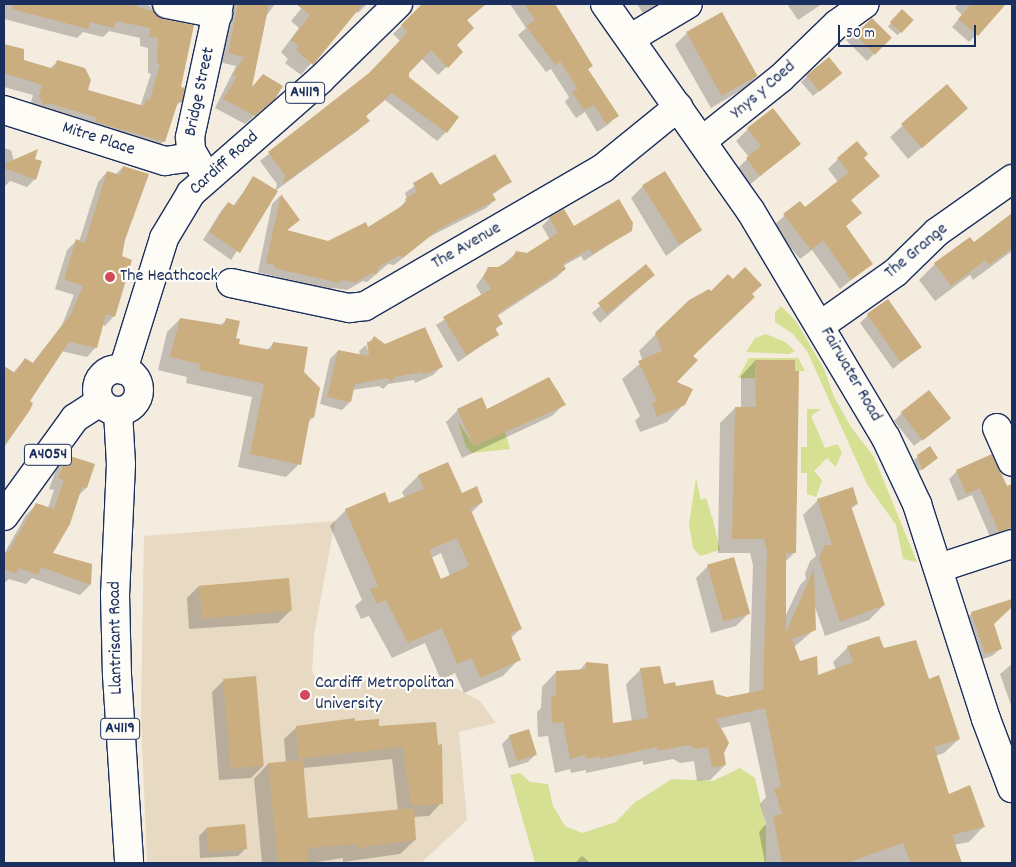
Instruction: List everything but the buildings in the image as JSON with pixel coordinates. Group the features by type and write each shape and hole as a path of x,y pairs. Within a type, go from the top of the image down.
{"street":[{"path":"168,4 218,9"},
{"name":"Cardiff Road","path":"123,370 164,238 191,193 200,167 320,80 398,4"},
{"name":"Fairwater Road","path":"605,4 750,210 821,325 886,438 917,504 986,719 1012,788"},
{"path":"630,38 688,4"},
{"name":"Ynys y Coed","path":"702,141 781,78 817,31 865,4"},
{"name":"Bridge Street","path":"200,167 190,137 218,9"},
{"name":"The Avenue","path":"231,283 349,308 365,306 603,168 678,107"},
{"name":"Mitre Place","path":"4,110 165,161 200,167"},
{"name":"The Grange","path":"821,325 896,272 937,232 1012,179"},
{"name":"Llantrisant Road","path":"123,370 114,369 102,376 96,388 109,407 121,464 115,594 117,675 129,863"},
{"name":"A4054","path":"4,516 74,418 109,407"},
{"path":"997,428 1012,462"},
{"path":"939,568 1012,544"}],"shaded area":[{"name":"Cardiff Metropolitan University","path":"335,521 314,635 312,671 316,679 435,682 458,689 480,701 496,723 459,732 467,820 421,863 147,863 141,714 144,536"}],"green space":[{"path":"781,306 796,321 824,369 834,397 851,427 874,457 917,562 903,559 896,525 867,484 807,351 793,334 775,322 775,312"},
{"path":"766,334 785,342 795,351 789,354 746,352 755,338"},
{"path":"749,358 798,358 805,371 795,371 795,360 755,360 755,378 738,378"},
{"path":"807,409 821,409 811,416 825,448 837,444 842,452 836,467 827,458 814,471 822,480 816,497 807,494 807,473 801,473 801,447 807,447"},
{"path":"458,421 474,446 505,432 510,449 472,453 466,447"},
{"path":"696,478 701,500 706,498 720,550 700,556 693,548 689,524"},
{"path":"740,768 755,778 766,827 766,863 535,863 510,775 520,773 530,782 548,784 553,806 565,826 582,833 616,822 634,803 672,779 713,781"}],"place":[{"name":"The Heathcock","path":"110,277"},
{"name":"Cardiff Metropolitan University","path":"305,695"}]}
